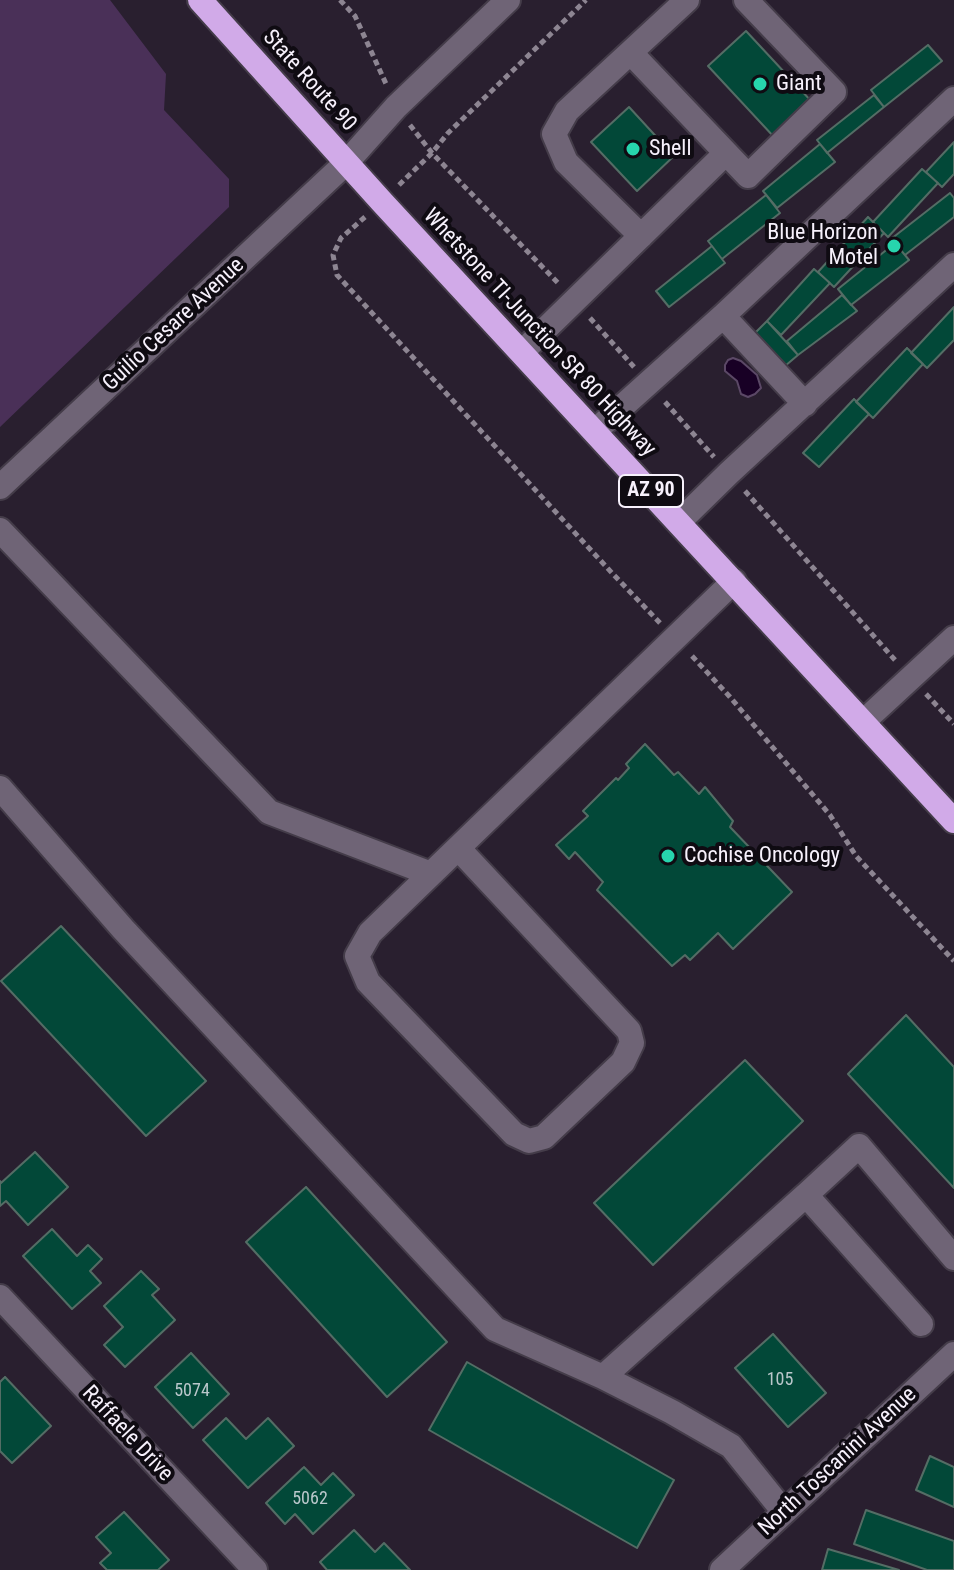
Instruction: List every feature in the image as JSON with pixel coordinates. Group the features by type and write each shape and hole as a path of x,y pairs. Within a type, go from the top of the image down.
{"highway":[{"name":"State Route 90","path":"200,0 347,162"},
{"name":"Whetstone TI-Junction SR 80 Highway","path":"347,162 954,821"}],"street":[{"name":"Guilio Cesare Avenue","path":"0,487 347,162 396,107 508,0"},
{"path":"641,236 566,162 554,134 567,111 687,0"},
{"path":"631,53 748,176 834,92 746,0"},
{"path":"595,431 723,316 954,99"},
{"path":"522,352 726,153"},
{"path":"679,522 954,265"},
{"path":"723,316 805,404"},
{"path":"0,530 269,812 431,874"},
{"path":"458,848 629,1031 632,1043 623,1062 544,1137 529,1141 514,1134 368,982 357,956 370,933 734,581"},
{"path":"863,722 954,638"},
{"path":"0,788 123,929 495,1329 603,1377 731,1446 784,1512"},
{"path":"603,1377 859,1146 954,1258"},
{"path":"806,1195 921,1324"},
{"name":"Raffaele Drive","path":"0,1297 244,1566"},
{"name":"North Toscanini Avenue","path":"722,1570 953,1358"}],"path":[{"path":"340,0 355,16 396,107 432,153 575,300 954,724"},
{"path":"432,153 448,133 586,0"},
{"path":"341,238 333,255 337,275 730,697 830,815 856,856 954,961"}],"shaded area":[{"path":"0,0 110,0 166,74 164,110 229,179 229,207 0,427"},
{"path":"733,358 757,375 761,388 755,394 748,397 741,394 737,381 725,371 728,360"}],"building":[{"name":"Giant","path":"746,31 812,102 774,137 708,66"},
{"path":"928,45 942,61 884,107 871,90"},
{"path":"874,95 884,107 827,153 817,140"},
{"name":"Shell","path":"629,107 674,156 637,191 591,142"},
{"path":"954,142 954,174 942,187 926,172"},
{"path":"820,144 835,162 777,208 763,191"},
{"path":"922,169 938,183 888,237 873,222"},
{"path":"950,193 954,198 954,217 905,255 891,239"},
{"path":"766,195 780,213 722,259 708,241"},
{"path":"868,217 884,233 834,287 818,272"},
{"path":"895,243 909,260 851,305 838,289"},
{"path":"712,246 725,263 669,307 656,291"},
{"path":"814,269 830,283 781,335 767,321"},
{"path":"842,295 857,311 798,355 787,341"},
{"path":"954,307 954,340 927,368 911,353"},
{"path":"767,321 798,355 785,366 757,339 759,337 755,333"},
{"path":"907,348 923,364 873,418 856,402"},
{"path":"854,399 869,414 819,467 803,453"},
{"name":"Cochise Oncology","path":"645,744 674,775 678,772 699,794 705,787 733,821 730,827 792,892 733,949 718,933 690,960 685,955 672,966 597,890 603,882 575,852 569,859 556,845 588,816 583,811 616,778 618,780 629,768 626,764"},
{"path":"61,926 206,1081 146,1136 1,981"},
{"path":"906,1015 954,1067 954,1188 848,1074"},
{"path":"745,1060 803,1121 653,1265 594,1203"},
{"path":"35,1152 68,1187 28,1225 6,1201 0,1206 0,1181"},
{"path":"306,1187 447,1342 387,1397 246,1242"},
{"path":"52,1229 77,1256 88,1245 102,1259 90,1271 101,1283 72,1309 23,1256"},
{"path":"141,1271 159,1289 152,1295 175,1320 125,1367 104,1345 123,1327 104,1306"},
{"path":"773,1334 826,1393 788,1427 735,1368"},
{"path":"191,1353 229,1394 193,1428 155,1387"},
{"path":"467,1362 674,1480 637,1548 429,1430"},
{"path":"5,1377 51,1426 12,1463 0,1451 0,1382"},
{"path":"226,1418 246,1439 268,1418 294,1446 248,1488 203,1440"},
{"path":"930,1456 954,1467 954,1507 916,1490"},
{"path":"304,1467 321,1485 333,1473 354,1495 313,1534 295,1514 285,1524 266,1503"},
{"path":"866,1510 954,1541 954,1570 927,1570 854,1544"},
{"path":"124,1512 169,1560 158,1570 107,1570 100,1563 111,1553 96,1537"},
{"path":"354,1530 375,1552 384,1543 410,1570 327,1570 320,1562"},
{"path":"828,1549 899,1570 822,1570"}],"place":[{"name":"Giant","path":"760,84"},
{"name":"Shell","path":"633,149"},
{"name":"Blue Horizon Motel","path":"894,246"},
{"name":"Cochise Oncology","path":"668,856"}]}
